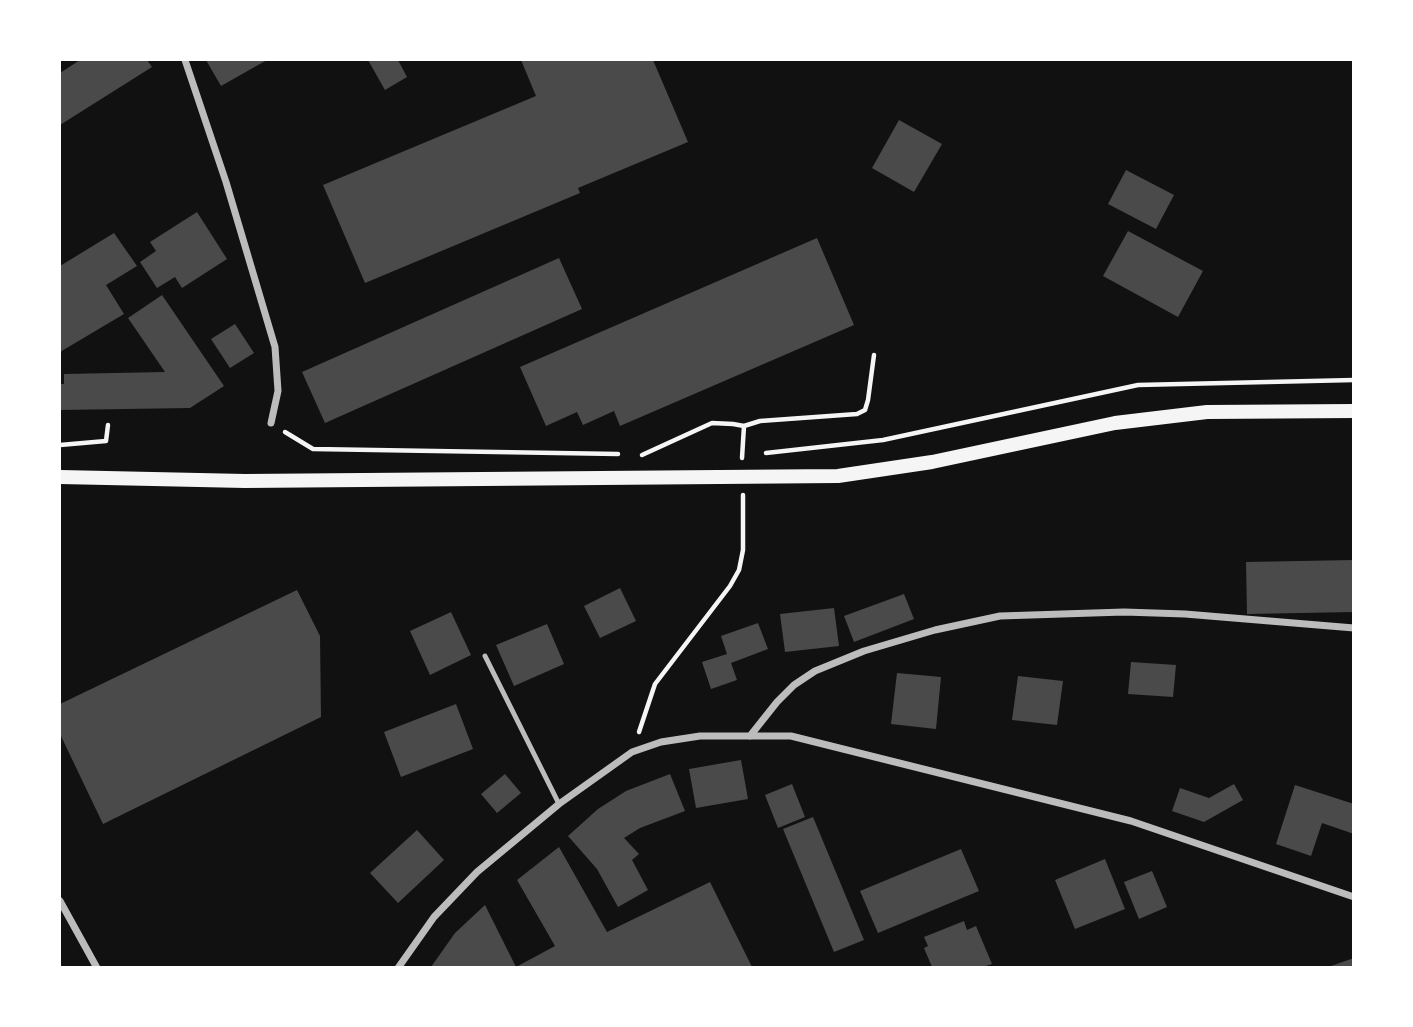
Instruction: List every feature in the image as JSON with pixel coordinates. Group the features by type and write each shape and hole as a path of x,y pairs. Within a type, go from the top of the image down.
{"main road":[{"path":"60,477 244,481 838,476 932,462 1115,423 1207,412 1353,411"}],"street":[{"path":"185,60 226,182 275,347 278,391 271,423"},
{"path":"750,736 777,702 794,685 815,671 935,630 1000,616 1124,612 1185,614 1353,628"},
{"path":"398,968 434,917 477,872 559,804 632,752 661,742 700,736 791,736 1131,821 1353,897"},
{"path":"60,901 97,968"}],"lane":[{"path":"485,656 559,804"}],"path":[{"path":"642,455 712,423 744,426 760,421 857,414 865,410 869,400 874,355"},
{"path":"757,455 883,440 1138,385 1353,380"},
{"path":"271,423 313,449 656,455"},
{"path":"60,445 106,441 108,425"},
{"path":"742,442 744,426"},
{"path":"632,752 655,684 730,586 739,570 743,550"}],"building":[{"path":"80,60 147,60 152,67 60,125 60,73"},
{"path":"206,60 267,60 221,86"},
{"path":"368,60 398,60 407,77 385,90"},
{"path":"521,60 653,60 688,142 578,188 580,193 365,283 323,185 536,96"},
{"path":"899,120 942,144 914,192 872,168"},
{"path":"1126,170 1174,195 1156,229 1108,204"},
{"path":"197,212 227,259 182,288 175,277 157,288 140,262 156,251 150,242"},
{"path":"1128,231 1203,271 1178,317 1103,276"},
{"path":"114,233 137,266 106,285 124,314 60,352 60,266"},
{"path":"817,238 854,325 620,426 614,411 583,425 577,412 546,426 520,367"},
{"path":"559,258 582,309 325,423 302,372"},
{"path":"162,295 224,386 190,408 60,410 60,384 64,384 64,374 165,372 128,318"},
{"path":"235,324 254,353 230,368 211,339"},
{"path":"1354,560 1354,612 1247,614 1246,562"},
{"path":"620,588 636,621 600,638 584,606"},
{"path":"297,590 320,636 321,717 103,824 60,734 60,704"},
{"path":"904,594 914,619 854,642 844,616"},
{"path":"834,608 839,646 785,652 780,614"},
{"path":"451,612 471,655 430,675 410,631"},
{"path":"758,623 768,649 731,663 737,680 711,689 702,662 727,654 721,636"},
{"path":"547,624 564,664 514,686 496,645"},
{"path":"1131,662 1176,665 1173,697 1128,694"},
{"path":"897,673 941,677 936,729 891,724"},
{"path":"1018,676 1063,681 1057,725 1012,720"},
{"path":"456,704 473,749 401,777 384,732"},
{"path":"741,760 748,799 696,808 689,769"},
{"path":"505,774 521,793 497,813 481,794"},
{"path":"670,774 685,811 640,828 624,838 639,854 632,860 648,890 618,907 597,869 568,836 598,809 626,791"},
{"path":"792,784 805,817 778,828 765,795"},
{"path":"1234,784 1243,800 1204,822 1172,811 1180,788 1209,798"},
{"path":"1295,785 1354,804 1354,834 1322,823 1311,856 1276,844"},
{"path":"813,817 864,940 834,952 783,829"},
{"path":"417,830 444,860 398,903 370,873"},
{"path":"559,847 607,932 710,882 752,967 516,967 555,946 517,880"},
{"path":"961,849 979,891 878,933 860,891"},
{"path":"1105,859 1125,909 1075,929 1055,880"},
{"path":"1152,871 1167,907 1139,919 1124,882"},
{"path":"485,905 516,967 431,967 455,933"},
{"path":"964,921 967,930 976,926 992,964 983,967 932,967 924,948 928,946 924,937"},
{"path":"1354,958 1354,967 1328,967"}]}
